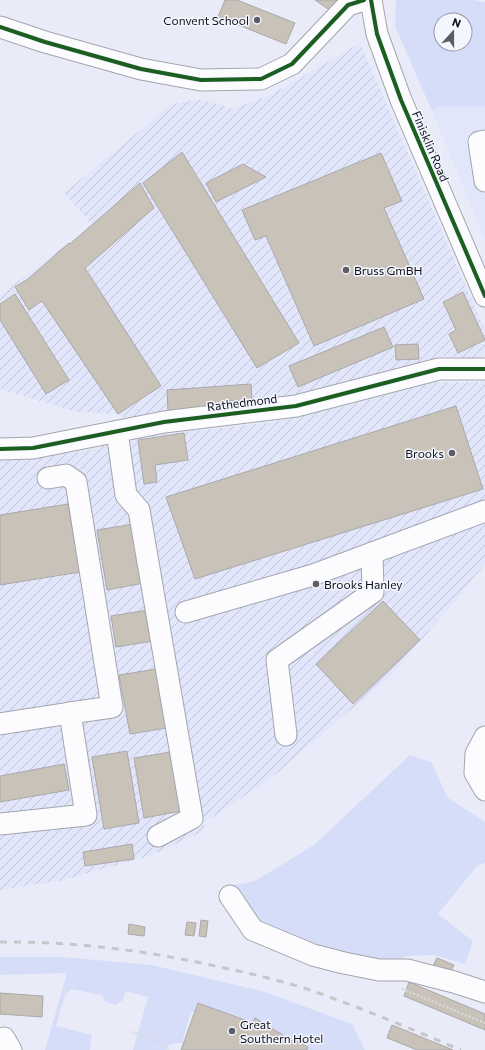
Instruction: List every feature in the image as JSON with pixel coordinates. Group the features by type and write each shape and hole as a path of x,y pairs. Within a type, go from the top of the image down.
{"street":[{"path":"0,27 45,42 141,69 200,80 261,79 292,64 348,5 364,0"},
{"name":"Finisklin Road","path":"371,0 377,34 401,100 485,296"},
{"path":"485,141 478,142 485,181"},
{"name":"Rathedmond","path":"0,449 33,448 164,422 296,406 440,369 485,369"},
{"path":"117,432 126,495 139,510 192,818 158,836"},
{"path":"0,724 112,706 76,482 66,475 48,478"},
{"path":"186,612 313,575 485,512"},
{"path":"286,736 277,660 373,592 372,553"},
{"path":"0,824 86,815 70,713"},
{"path":"483,783 474,773 476,754 485,737"},
{"path":"230,896 253,930 313,955 379,970 407,970 454,982 485,992"}],"path":[{"path":"132,1032 164,1045 168,1050"}],"shaded area":[{"path":"396,0 473,0 485,2 485,107 442,106 432,111 395,26"},
{"path":"360,43 485,330 485,354 479,359 443,356 335,386 262,401 128,420 118,414 77,412 0,389 0,295 92,224 64,193 172,104 192,100 202,100 231,109 271,95"},
{"path":"442,106 485,107 485,240 432,111"},
{"path":"485,382 485,564 452,605 391,675 269,780 205,822 204,831 150,856 59,881 0,890 0,460 80,452 139,437 273,422 342,407 430,383"},
{"path":"410,755 431,762 448,798 485,822 485,863 477,866 438,914 473,941 465,964 434,955 407,956 379,970 253,930 234,885 255,881 314,845"},
{"path":"0,957 62,957 152,965 265,992 352,1024 365,1050 304,1050 255,1028 209,1011 191,1012 182,1043 170,1045 166,1050 133,1050 148,997 126,991 123,1000 116,1005 105,1002 102,995 71,989 65,995 56,1026 92,1035 90,1050 45,1050 67,973 0,975"}],"building":[{"name":"Convent School","path":"225,0 237,0 295,23 286,44 218,17"},
{"path":"315,0 338,0 331,11"},
{"path":"182,152 299,343 257,368 143,183"},
{"name":"Bruss GmBH","path":"381,153 402,201 384,208 424,299 314,346 266,236 255,240 242,210"},
{"path":"243,164 266,177 216,202 206,183"},
{"path":"140,183 154,208 85,268 161,386 118,414 42,301 29,310 15,287 28,279"},
{"path":"463,292 485,340 458,353 449,334 456,330 443,302"},
{"path":"15,294 69,380 46,394 0,320 0,304"},
{"path":"384,327 393,347 298,387 289,366"},
{"path":"418,344 419,359 396,360 395,345"},
{"path":"251,384 252,400 229,401 230,407 168,412 167,390"},
{"path":"456,406 483,489 195,579 166,497"},
{"path":"184,433 188,460 155,465 157,482 144,484 138,440"},
{"path":"68,504 80,572 0,585 0,515"},
{"path":"134,524 144,583 107,590 97,530"},
{"path":"383,601 420,640 353,704 316,664"},
{"path":"148,610 153,641 116,647 111,616"},
{"path":"156,669 167,728 130,734 119,675"},
{"path":"127,751 139,823 104,829 92,757"},
{"path":"171,752 181,811 144,818 134,758"},
{"path":"64,764 69,790 0,802 0,776"},
{"path":"132,844 134,859 85,866 83,852"},
{"path":"201,920 208,921 206,937 199,936"},
{"path":"187,922 196,923 194,936 185,935"},
{"path":"129,924 145,927 144,936 128,934"},
{"path":"437,958 454,965 450,973 433,966"},
{"path":"409,982 485,1014 485,1030 404,996"},
{"path":"0,993 43,996 42,1017 0,1014"},
{"name":"Great Southern Hotel","path":"198,1003 253,1023 255,1018 294,1042 295,1040 308,1047 307,1050 181,1050"},
{"path":"392,1025 453,1050 417,1050 387,1038"}],"railway":[{"path":"0,942 59,943 117,949 176,958 251,974 295,985 324,995 461,1050"}],"cycle path":[{"path":"0,27 45,42 141,69 201,80 261,79 292,64 348,5 364,0"},
{"path":"371,0 377,34 401,100 485,296"},
{"path":"0,449 33,448 164,422 296,406 439,369 485,369"}],"place":[{"name":"Convent School","path":"257,20"},
{"name":"Bruss GmBH","path":"346,270"},
{"name":"Brooks","path":"452,453"},
{"name":"Brooks Hanley","path":"316,584"},
{"name":"Great Southern Hotel","path":"232,1031"}]}
